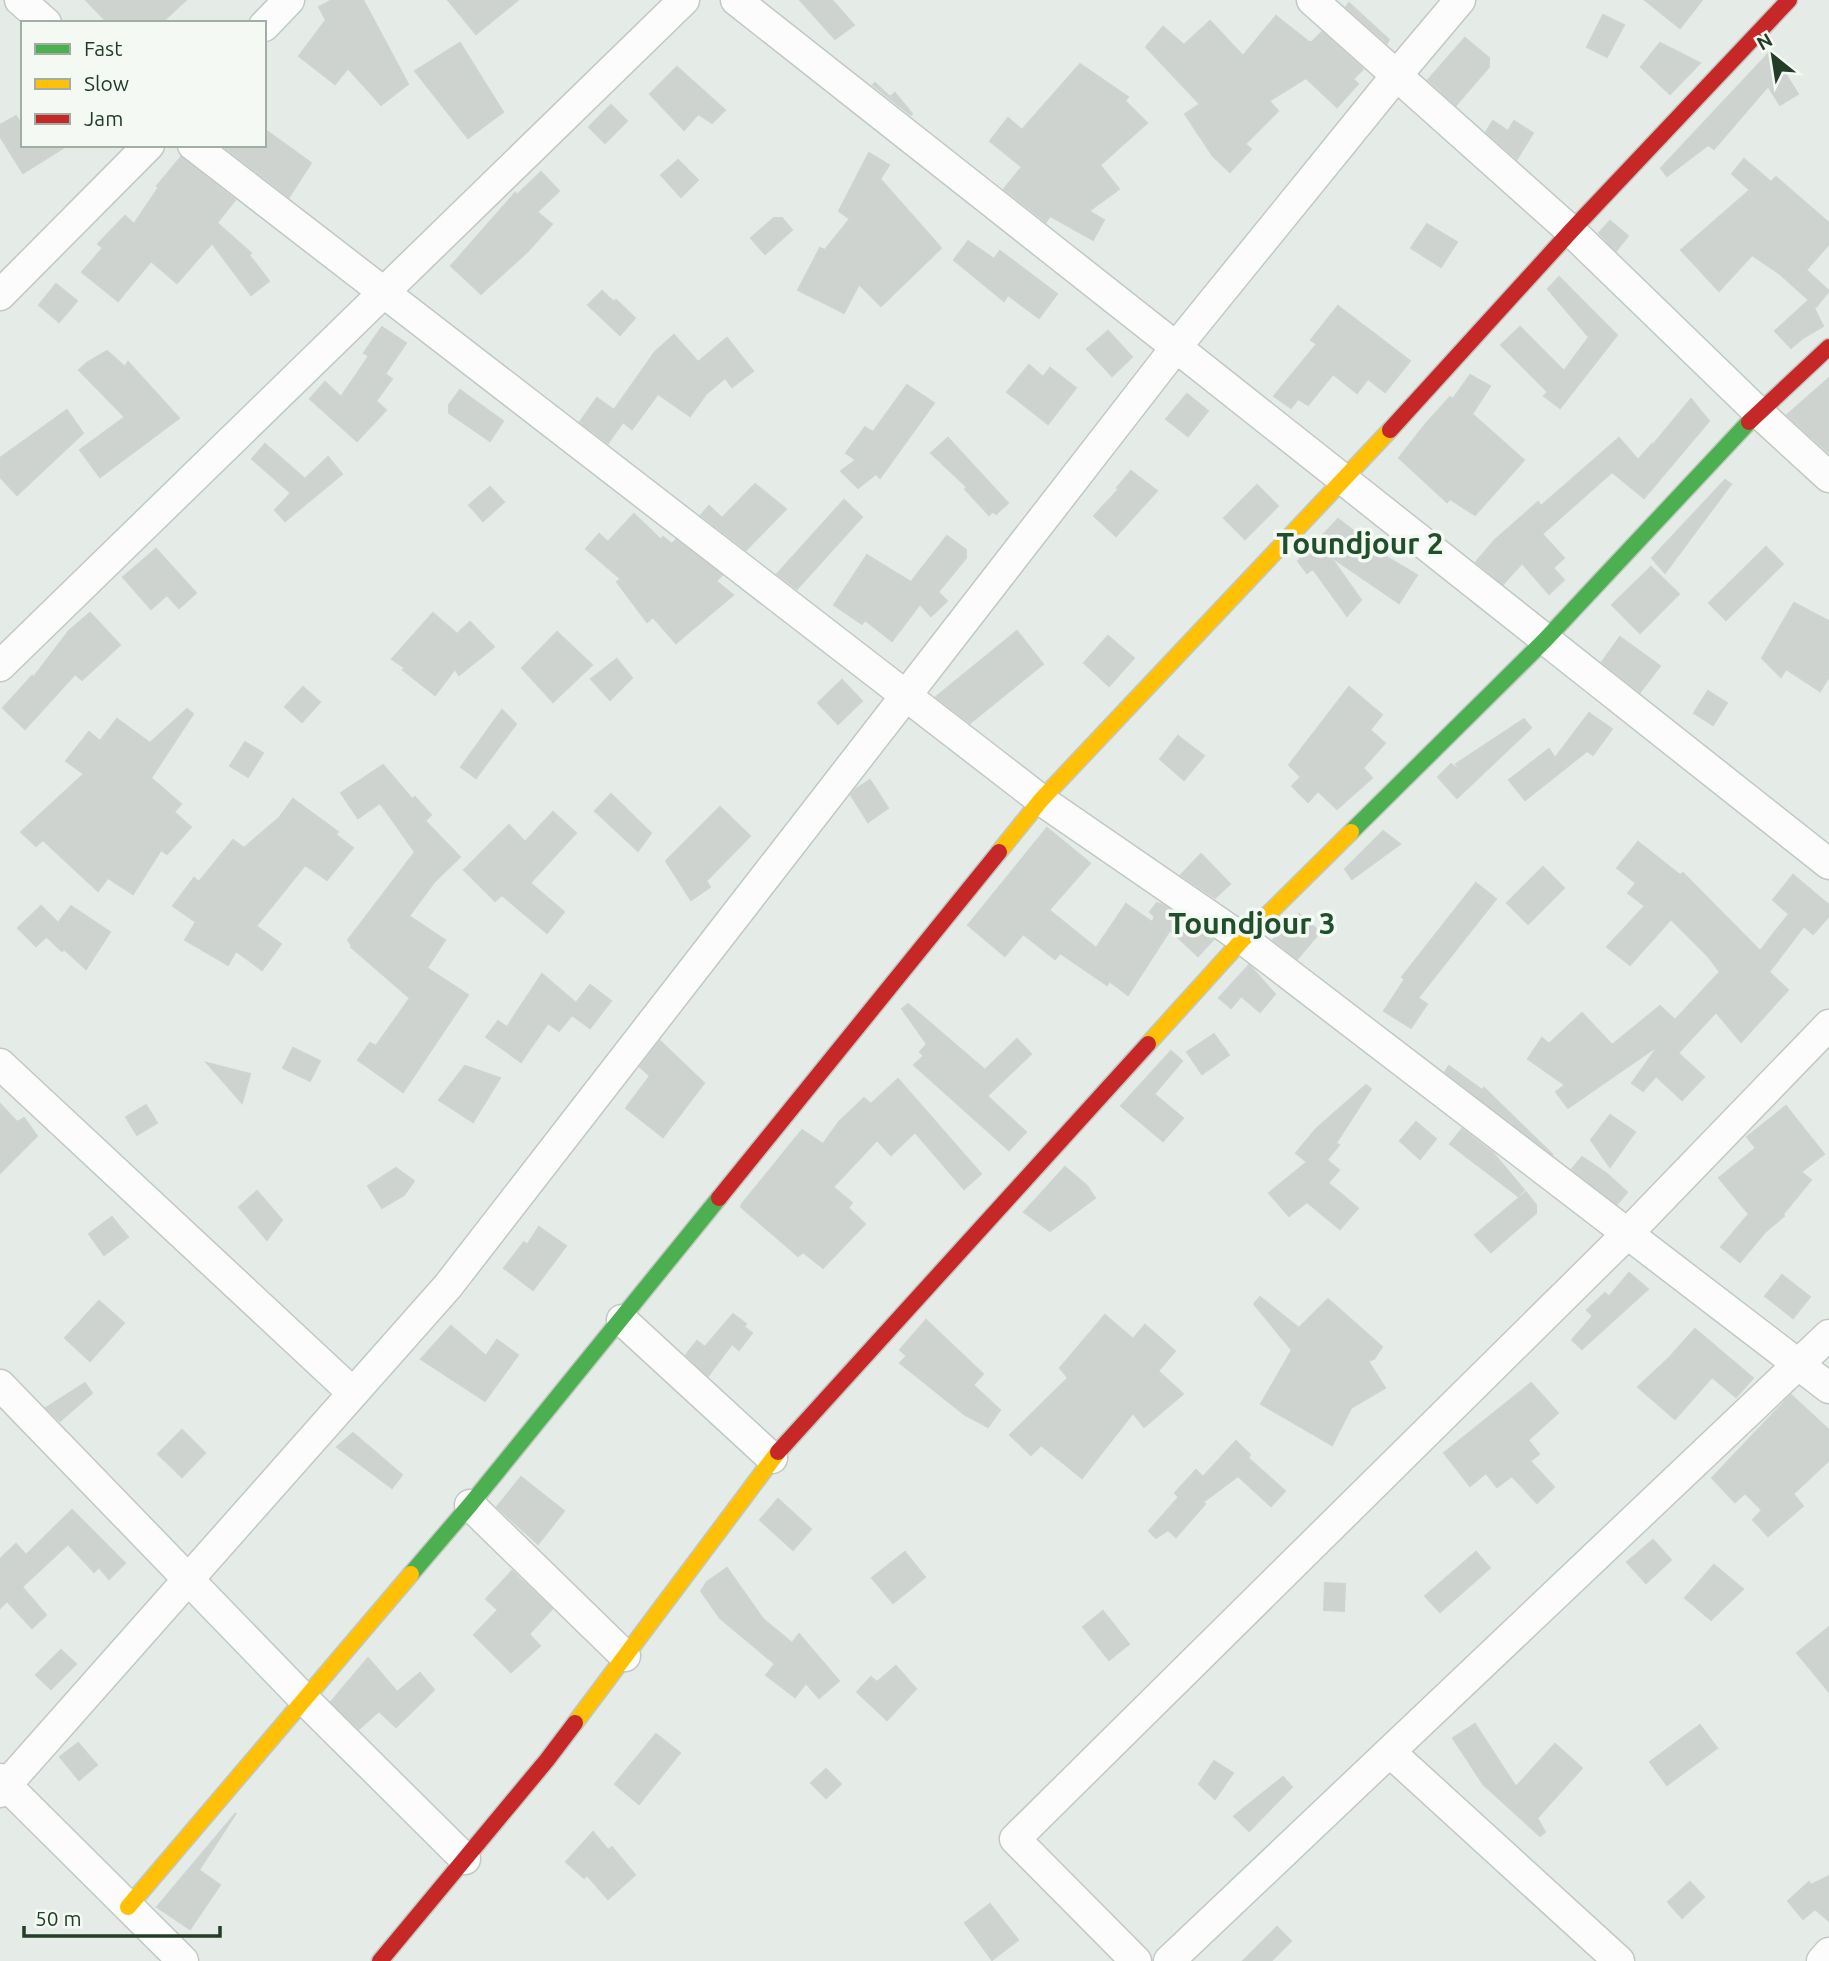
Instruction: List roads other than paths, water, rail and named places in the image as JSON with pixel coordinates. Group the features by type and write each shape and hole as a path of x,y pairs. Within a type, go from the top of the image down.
{"street":[{"path":"20,0 44,21"},
{"path":"266,24 289,0"},
{"path":"0,666 684,0"},
{"path":"736,0 1829,864"},
{"path":"1312,0 1571,231 1829,477"},
{"path":"183,1961 2,1786 448,1286 1177,346 1395,76 1461,0"},
{"path":"128,1907 470,1505 1041,800 1344,481 1571,231 1789,0"},
{"path":"0,295 147,147"},
{"path":"196,147 1041,800 1243,939 1829,1388"},
{"path":"380,1961 547,1760 772,1458 1243,939 1545,640 1758,412 1829,347"},
{"path":"1136,1961 1015,1839 1627,1234 1829,1025"},
{"path":"0,1064 353,1393"},
{"path":"622,1320 772,1458"},
{"path":"1169,1961 1829,1335"},
{"path":"0,1385 305,1700 465,1859"},
{"path":"470,1505 625,1656"},
{"path":"1390,1752 1619,1961"},
{"path":"1822,1961 1829,1953"}],"district":[{"name":"Toundjour 2","path":"1360,543"},
{"name":"Toundjour 3","path":"1252,923"}]}
